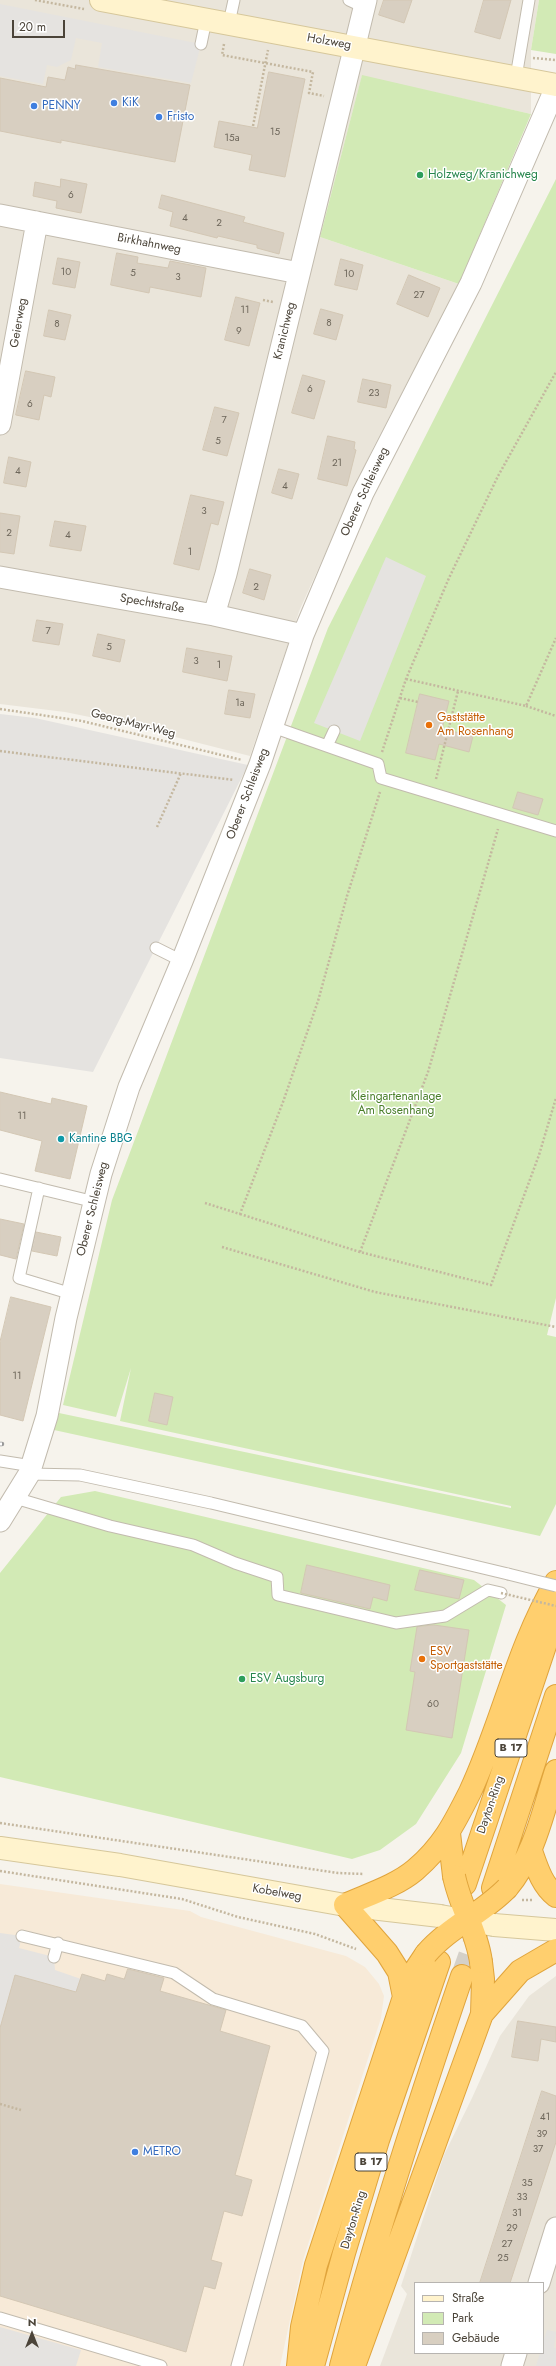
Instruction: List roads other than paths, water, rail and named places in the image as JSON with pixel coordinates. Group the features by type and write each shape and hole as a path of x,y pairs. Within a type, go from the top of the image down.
{"highway":[{"path":"404,1997 399,1972 387,1953 345,1905 410,1874 432,1854 449,1833 485,1759 530,1634 556,1582"},
{"name":"Dayton-Ring","path":"459,1880 556,1613"},
{"name":"B 17","path":"506,1891 556,1696"},
{"path":"298,2366 302,2327 316,2265 404,1997 416,1969 433,1958 451,1930 468,1920 506,1891 517,1876 531,1851 556,1772"},
{"path":"354,2366 482,2014 483,1979 479,1951 468,1920 449,1833"},
{"path":"531,1851 540,1876 549,1890 547,1898"},
{"path":"482,2014 520,1971 556,1950"},
{"name":"Dayton-Ring","path":"313,2366 344,2253 433,1958"},
{"name":"B 17","path":"341,2366 399,2163 462,1976"}],"street":[{"name":"Holzweg","path":"101,0 138,3 206,20 355,46 556,86"},
{"name":"Kranichweg","path":"214,615 226,574 355,46 360,2"},
{"name":"Oberer Schleisweg","path":"0,1521 15,1498 30,1470 48,1416 72,1294 95,1202 129,1087 182,961 256,774 303,635 363,493 471,283 556,86"},
{"name":"Birkhahnweg","path":"0,215 299,273"},
{"name":"Geierweg","path":"0,424 37,222"},
{"name":"Spechtstraße","path":"0,577 214,615 303,635"},
{"name":"Kobelweg","path":"0,1848 120,1866 345,1905 440,1916 494,1925 556,1930"},
{"path":"539,2282 556,2228"},
{"path":"512,2366 516,2354"}],"lane":[{"path":"229,24 234,0"},
{"path":"516,77 529,0"},
{"path":"201,44 206,20"},
{"path":"273,727 378,764 381,778 556,831"},
{"path":"327,746 334,731"},
{"path":"156,948 182,961"},
{"path":"0,1178 95,1202"},
{"path":"39,1188 19,1278 72,1294"},
{"path":"0,1461 30,1470 80,1476 211,1503 556,1586"},
{"path":"15,1498 110,1526 193,1545 235,1563 277,1577 278,1596 396,1623 445,1616 488,1590 501,1592"},
{"path":"22,1936 58,1943 174,1973 213,1999 302,2026 323,2051 237,2366"},
{"path":"54,1957 58,1943"},
{"path":"0,2318 161,2366"}],"tunnel":[{"path":"462,1976 479,1928"}],"place":[{"name":"KiK","path":"114,103"},
{"name":"PENNY","path":"34,106"},
{"name":"Fristo","path":"159,117"},
{"name":"Holzweg/Kranichweg","path":"420,175"},
{"name":"Gaststätte Am Rosenhang","path":"429,725"},
{"name":"Kantine BBG","path":"61,1139"},
{"name":"ESV Sportgaststätte","path":"422,1659"},
{"name":"ESV Augsburg","path":"242,1679"},
{"name":"METRO","path":"135,2152"}],"park label":[{"name":"Kleingartenanlage Am Rosenhang","path":"396,1104"}]}
